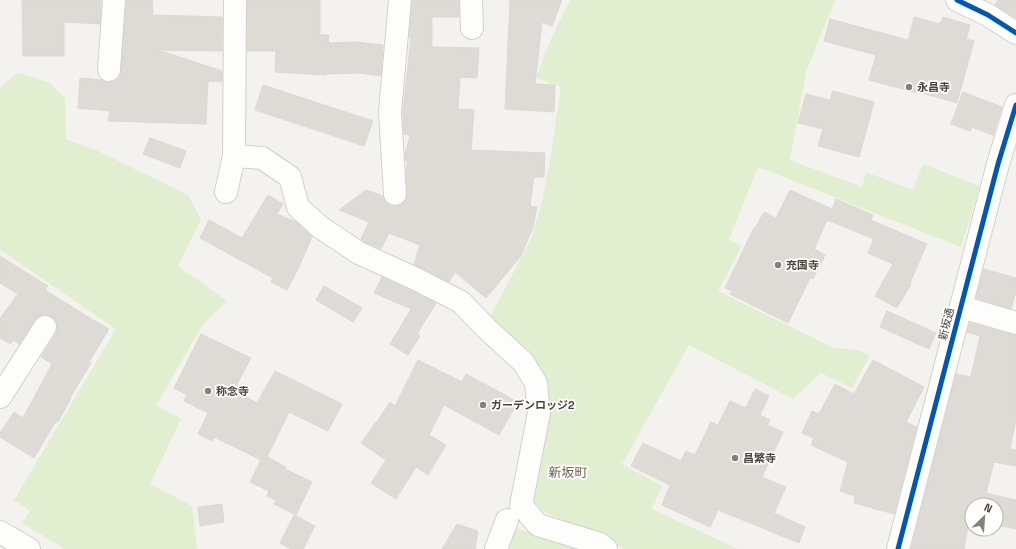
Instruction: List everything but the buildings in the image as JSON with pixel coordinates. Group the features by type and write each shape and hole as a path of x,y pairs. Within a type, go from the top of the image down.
{"street":[{"path":"109,70 114,0"},
{"path":"226,192 234,156 235,0"},
{"path":"395,194 390,112 400,0"},
{"path":"471,0 472,28"},
{"path":"957,0 988,14 1016,33"},
{"name":"新坂通","path":"898,549 998,164 1016,105"},
{"path":"234,156 262,158 290,177 298,206 320,227 359,253 416,279 461,302 487,329 524,362 536,383 539,413 521,505 538,525 600,544 606,549"},
{"path":"961,307 1016,324"},
{"path":"0,397 45,327"},
{"path":"496,549 506,520"},
{"path":"0,532 29,549"}],"green space":[{"path":"570,0 835,0 806,72 790,160 862,187 866,172 913,190 923,164 980,186 961,247 758,167 729,240 742,246 718,291 834,348 858,350 870,356 852,388 821,373 793,399 689,345 622,464 662,486 652,509 738,549 624,549 545,512 531,499 551,403 535,366 488,321 531,239 541,206 550,160 561,87 536,78 552,36"},
{"path":"17,73 37,78 51,84 65,98 66,139 98,151 188,195 201,219 178,266 227,301 203,324 156,405 181,419 150,484 192,506 197,549 65,549 22,523 30,511 14,500 116,329 0,250 0,87"},
{"path":"509,526 580,549 502,549"}],"cycle path":[{"path":"957,0 988,15 1016,33"},
{"path":"898,549 998,164 1016,105"}],"place":[{"name":"永昌寺","path":"909,87"},
{"name":"充国寺","path":"778,265"},
{"name":"称念寺","path":"208,391"},
{"name":"ガーデンロッジ2","path":"483,405"},
{"name":"昌繁寺","path":"735,458"}],"district":[{"name":"新坂町","path":"568,472"}]}
